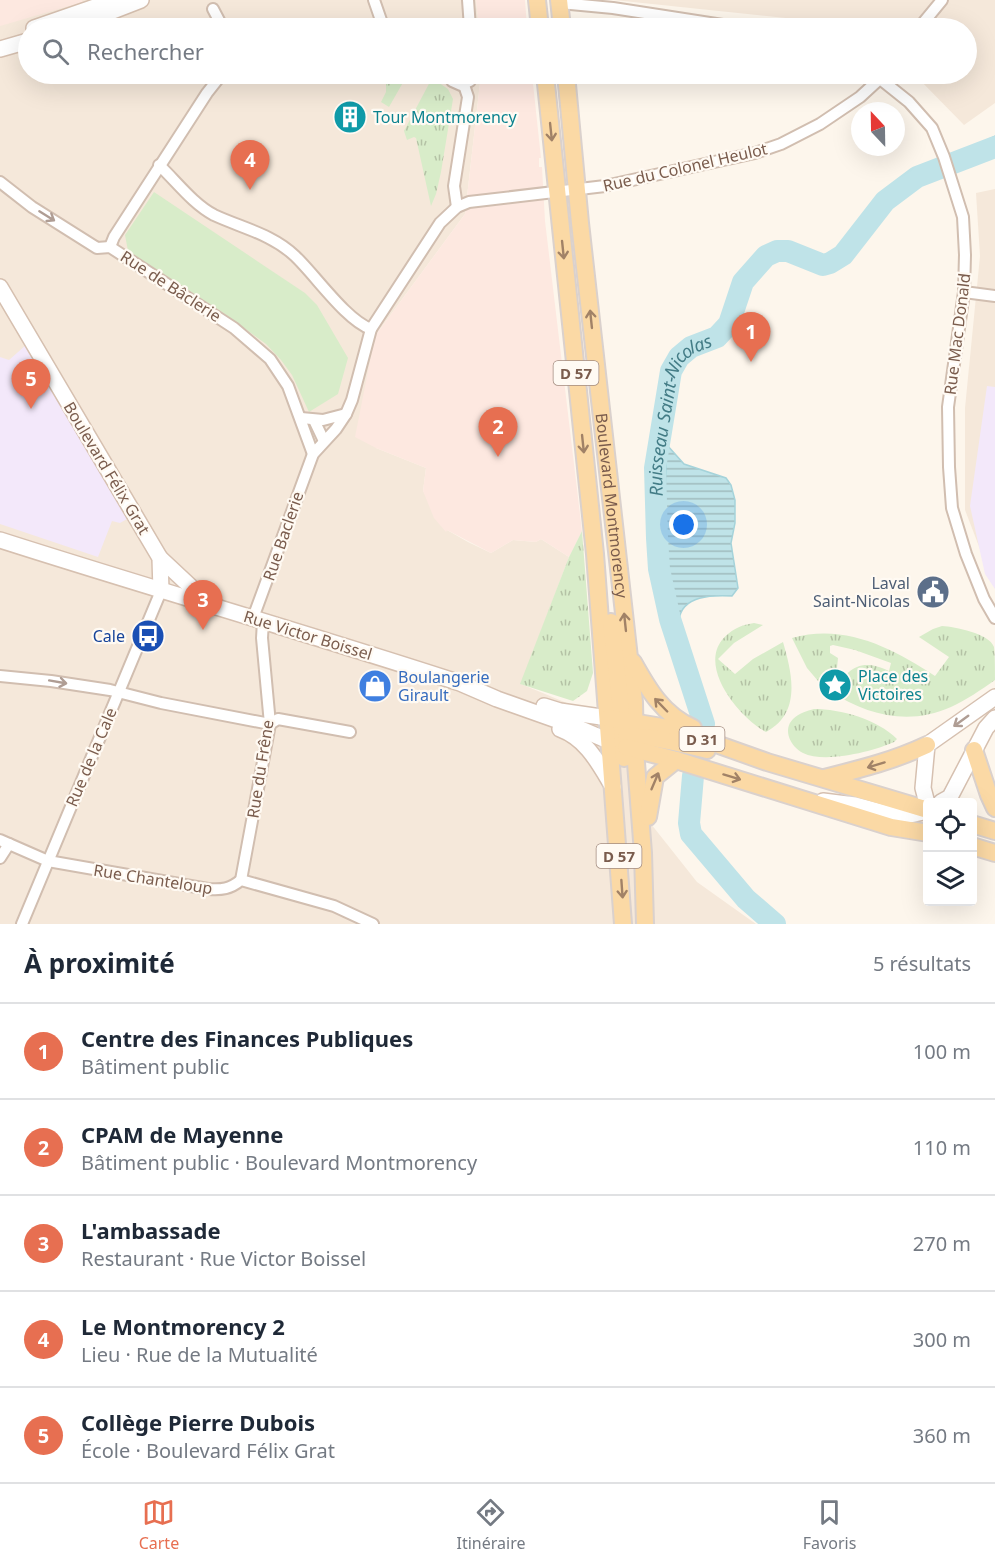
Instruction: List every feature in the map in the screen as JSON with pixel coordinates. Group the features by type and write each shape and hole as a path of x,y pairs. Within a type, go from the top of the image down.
{"main road":[{"path":"63,18 115,0"},
{"path":"95,18 141,0"},
{"path":"537,0 539,18"},
{"path":"560,1 561,18"},
{"path":"0,38 18,33"},
{"path":"0,49 18,43"},
{"name":"Boulevard Montmorency","path":"546,84 599,608 624,734"},
{"name":"Boulevard Montmorency","path":"567,84 629,654 624,734"},
{"name":"Boulevard Félix Grat","path":"0,287 160,558 161,591"},
{"name":"Rue Victor Boissel","path":"0,540 161,591 208,603 477,690 576,727 624,734"},
{"path":"160,558 208,603"},
{"path":"629,654 645,685 658,702 678,721 767,762"},
{"path":"477,690 494,705 567,732 592,752 614,789"},
{"name":"Rue Victor Boissel","path":"477,690 498,693 560,711 624,734"},
{"path":"823,778 902,757 927,745 995,697"},
{"path":"948,798 986,728 995,718"},
{"path":"624,734 676,760 660,772 653,783 643,853"},
{"path":"624,734 767,762 923,808"},
{"path":"624,734 626,772 643,853"},
{"name":"D 57","path":"623,924 614,789 624,734"},
{"path":"925,798 923,788 927,745"},
{"path":"974,750 985,786 995,808"},
{"name":"D 31","path":"676,760 891,827 923,832"},
{"path":"796,797 855,805 901,817 923,810"},
{"path":"977,826 995,831"},
{"path":"977,848 995,853"},
{"name":"D 57","path":"643,853 645,924"}],"street":[{"path":"374,0 380,18"},
{"path":"468,0 469,18"},
{"path":"560,1 613,4 688,18"},
{"path":"926,18 937,1"},
{"path":"213,9 218,18"},
{"path":"110,247 159,165 212,84"},
{"path":"313,454 301,418 314,420 346,414 352,400 371,329 440,223 457,207 454,186 468,97 464,85 459,84"},
{"name":"Rue du Colonel Heulot","path":"457,207 469,202 605,186 733,158 781,144 820,124 860,97 872,84"},
{"name":"Rue Mac Donald","path":"890,84 932,128 944,157 963,218 966,255 964,292 948,407 952,508 966,554 984,599 995,618"},
{"path":"159,165 199,204 213,214 246,227 286,248 352,317 371,329"},
{"name":"Rue de Bâclerie","path":"0,182 32,207 97,248 110,247 234,328 270,359 288,386 301,418"},
{"path":"964,292 995,296"},
{"name":"Rue Baclerie","path":"258,620 313,454 346,414"},
{"path":"314,420 324,441"},
{"name":"Rue de la Cale","path":"22,924 161,591"},
{"name":"Rue du Frêne","path":"241,880 270,724 262,638 258,620"},
{"path":"0,676 51,681 118,692 270,724 278,719 350,732"},
{"path":"0,858 5,842"},
{"name":"Rue Chanteloup","path":"5,842 48,861 208,889 225,890 241,880"},
{"path":"241,880 334,906 373,924"}],"shaded area":[{"path":"0,0 476,0 478,18 18,18 18,84 480,84 465,214 375,336 376,448 426,468 423,491 447,530 468,542 491,553 513,540 536,542 541,539 569,557 521,684 627,728 636,805 697,882 756,924 0,924"},
{"path":"0,0 82,0 83,2 28,18 18,18 18,21 0,26"},
{"path":"476,0 525,0 526,18 478,18"},
{"path":"614,0 995,0 995,103 964,125 924,84 977,84 977,18 785,18"},
{"path":"480,84 533,84 541,158 539,158 539,167 542,167 545,221 582,531 569,557 541,539 536,542 513,540 491,553 447,530 446,532 434,518 423,491 426,468 355,437 375,336 465,214"},
{"path":"995,189 995,588 965,510 965,408 980,256 976,193"},
{"path":"26,345 127,519 120,523 112,521 98,557 0,524 0,357 9,360"},
{"path":"987,386 995,387 995,589 985,574 970,506"}],"green space":[{"path":"386,84 402,84 389,107 381,102 386,92"},
{"path":"429,84 441,84 448,89 453,99 441,172 431,206 416,138 407,140 404,131"},
{"path":"154,192 305,293 317,305 348,358 338,394 309,412 292,375 266,344 225,314 128,251 125,235"},
{"path":"582,531 593,673 587,691 573,701 520,684 569,557"},
{"path":"754,623 763,625 734,643 718,659 735,674 753,659 783,642 791,679 790,703 777,724 766,732 745,716 726,692 716,665 716,652 725,636 736,629"},
{"path":"942,626 979,634 991,642 994,647 995,680 951,707 920,716 904,717 874,712 831,692 843,677 862,665 889,671 891,663 855,650 830,646 830,653 838,658 837,668 824,688 807,668 792,638 812,634 849,636 885,648 935,676 949,657 919,637"},
{"path":"814,709 858,716 879,726 897,739 885,746 836,757 812,756 803,753 789,738 788,728 795,717"}],"water":[{"path":"995,136 995,152 961,168 956,155"},
{"path":"667,445 684,464 726,478 731,485 735,500 735,523 731,543 738,588 732,596 700,598 692,601 681,612 679,620 662,560"}],"waterway":[{"name":"Ruisseau Saint-Nicolas","path":"704,724 670,619 659,569 655,468 671,371 679,357 691,347 717,337 729,324 743,282 766,256 777,251 788,251 823,265 830,263 843,255 885,201 917,177 995,147"},
{"path":"693,776 689,823 691,834 746,899 775,924"}],"place":[{"name":"Tour Montmorency","path":"350,117"},
{"name":"Le Montmorency 2","path":"250,190"},
{"name":"Centre des Finances Publiques","path":"751,362"},
{"name":"Collège Pierre Dubois","path":"31,409"},
{"name":"CPAM de Mayenne","path":"498,457"},
{"name":"Laval Saint-Nicolas","path":"933,592"},
{"name":"L'ambassade","path":"203,630"},
{"name":"Cale","path":"148,636"},
{"name":"Place des Victoires","path":"835,685"},
{"name":"Boulangerie Girault","path":"375,686"}]}
